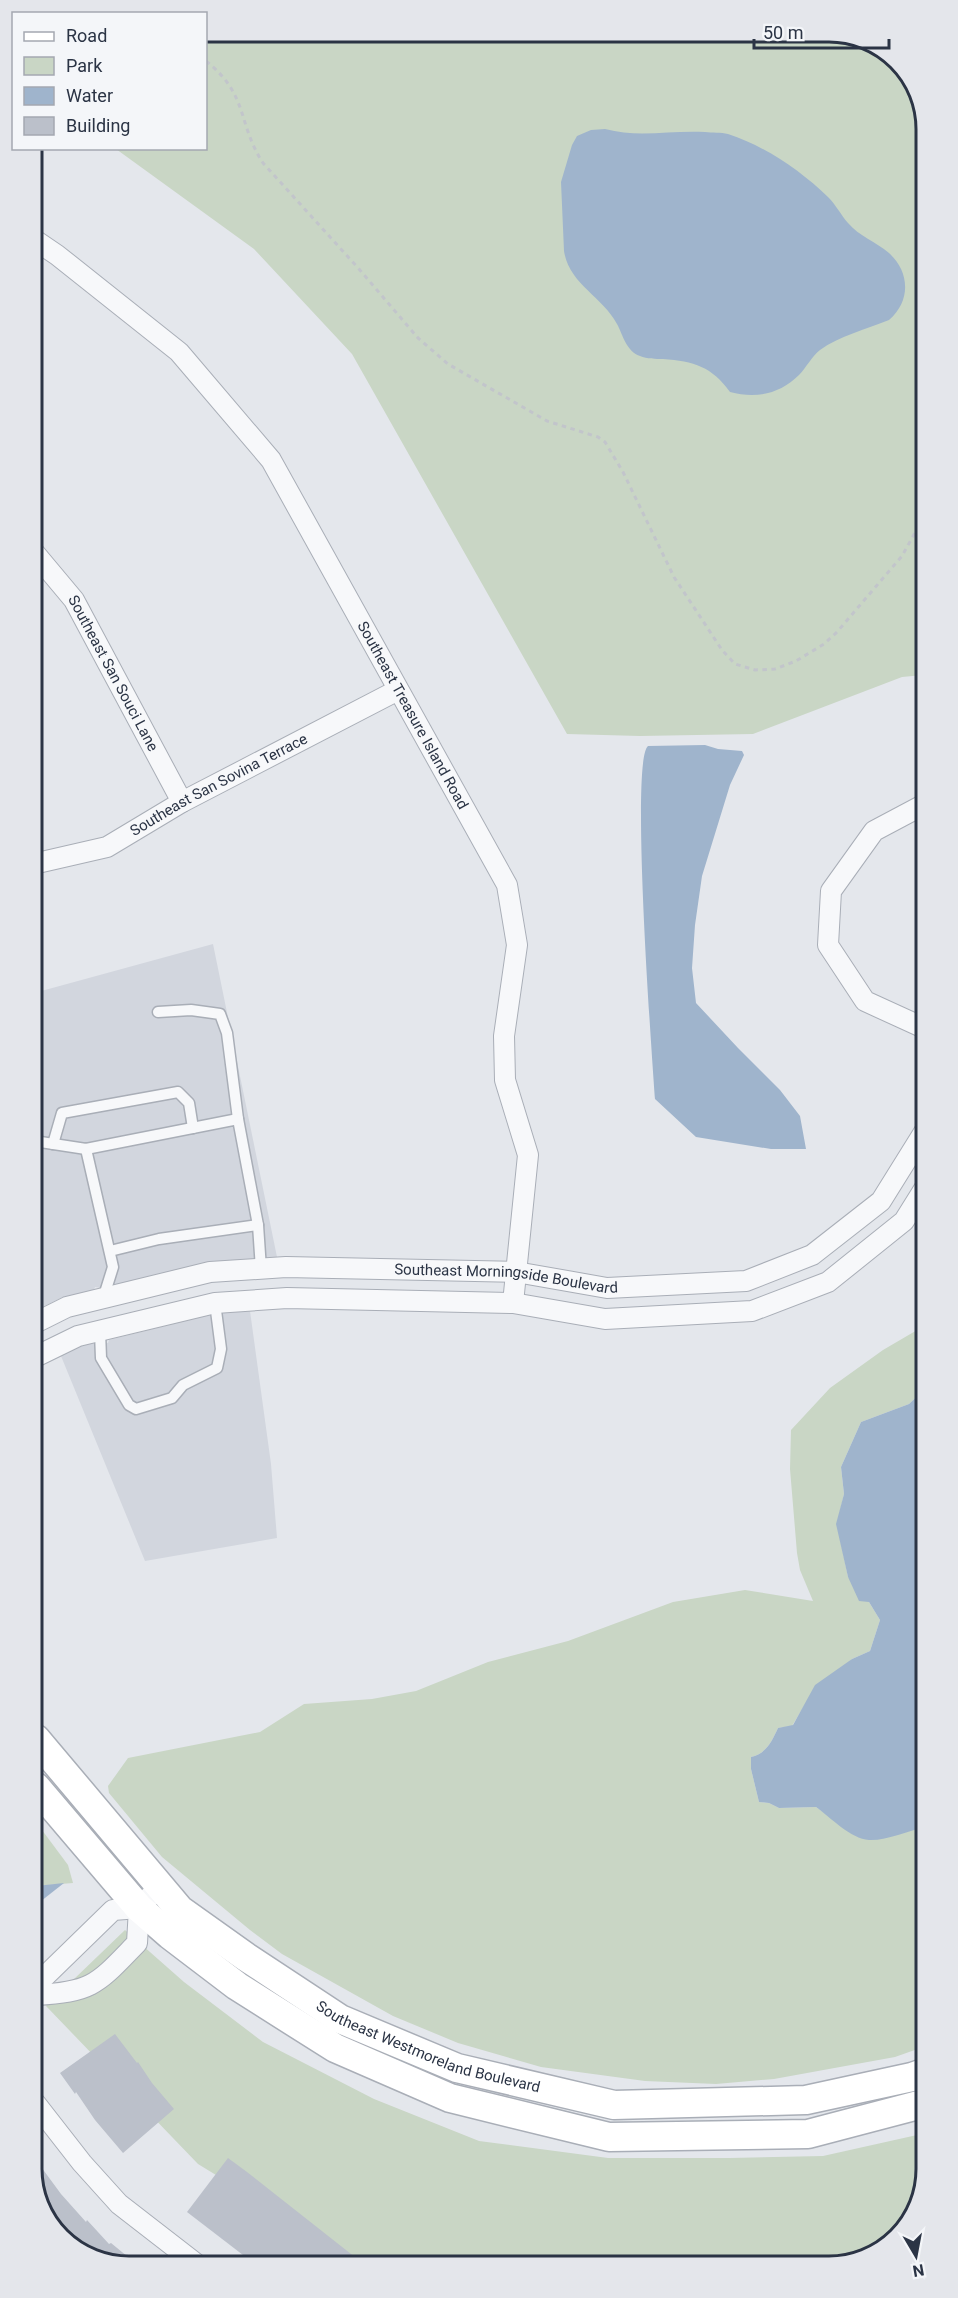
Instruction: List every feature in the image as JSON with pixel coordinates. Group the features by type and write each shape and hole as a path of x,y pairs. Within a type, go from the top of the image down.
{"street":[{"name":"Southeast Treasure Island Road","path":"42,245 179,352 271,460 507,885 517,945 504,1036 505,1080 528,1155 513,1303"},
{"name":"Southeast San Souci Lane","path":"42,562 74,600 182,802"},
{"name":"Southeast San Sovina Terrace","path":"42,862 107,847 182,802 398,690"},
{"path":"916,809 874,831 831,891 828,945 865,1001 916,1024"},
{"name":"Southeast Morningside Boulevard","path":"42,1319 67,1307 210,1272 286,1267 516,1272 606,1288 746,1281 812,1255 880,1201 916,1145"},
{"name":"Southeast Morningside Boulevard","path":"42,1354 78,1336 215,1303 287,1298 513,1303 605,1319 752,1311 828,1282 904,1221 916,1202"},
{"path":"261,1269 261,1300"},
{"path":"746,1281 752,1311"},
{"path":"100,1332 103,1299"},
{"name":"Southeast Westmoreland Boulevard","path":"42,1746 180,1910 340,2019 457,2068 614,2105 806,2100 916,2076"},
{"name":"Southeast Westmoreland Boulevard","path":"42,1794 139,1908 170,1935 237,1986 335,2048 450,2098 609,2137 808,2134 916,2106"},
{"path":"42,1995 68,1993 82,1989 96,1983 110,1972 137,1943 139,1908 160,1886"},
{"path":"42,1979 112,1910 139,1908"},
{"path":"42,2112 82,2163 119,2204 187,2256"}],"lane":[{"path":"158,1012 191,1010 220,1014 227,1034 237,1119 258,1224 261,1269"},
{"path":"53,1144 62,1113 178,1092 189,1103 193,1128"},
{"path":"42,1142 86,1149 237,1119"},
{"path":"86,1149 113,1267 103,1299"},
{"path":"110,1251 159,1239 258,1224"},
{"path":"100,1332 101,1358 129,1405 136,1409 172,1398 183,1385 217,1368 221,1349 215,1303"}],"path":[{"path":"207,62 225,79 238,98 254,148 263,163 418,338 455,370 534,414 605,442 623,472 674,577 722,650 735,664 755,670 775,669 796,661 824,644 902,556 916,531"}],"shaded area":[{"path":"213,944 277,1257 208,1262 102,1288 95,1287 94,1290 63,1297 42,1307 42,991"},
{"path":"250,1311 271,1464 277,1538 145,1561 61,1356 81,1346 100,1342 108,1343 109,1340 217,1313"}],"green space":[{"path":"207,42 834,42 862,49 882,60 898,76 904,86 911,101 916,129 916,676 902,677 753,734 640,736 567,734 352,354 254,249 117,150 207,150"},
{"path":"916,1331 916,1397 909,1404 861,1422 841,1467 844,1494 837,1524 848,1577 869,1602 880,1620 870,1651 852,1659 804,1706 792,1726 778,1728 765,1750 751,1757 751,1769 759,1802 769,1803 779,1808 816,1807 830,1817 899,1834 916,1829 916,2050 895,2057 774,2079 716,2084 645,2081 541,2067 458,2043 393,2016 282,1954 162,1857 109,1793 108,1786 128,1758 260,1732 304,1704 372,1699 416,1691 488,1662 568,1641 673,1602 745,1590 813,1601 800,1570 797,1553 790,1469 791,1430 830,1388 883,1350"},
{"path":"42,1830 68,1865 73,1883 42,1886"},
{"path":"125,1930 184,1982 263,2042 374,2099 479,2141 608,2158 730,2158 823,2156 916,2135 914,2186 898,2222 894,2226 886,2226 886,2233 867,2247 846,2254 829,2256 348,2256 198,2164 46,2006"}],"water":[{"path":"605,129 630,133 725,133 769,152 817,187 831,200 852,228 884,249 896,261 901,269 905,286 901,304 889,320 844,337 820,350 802,372 784,387 758,395 730,392 709,371 684,361 646,358 635,354 628,347 611,314 572,272 564,251 561,182 572,145 577,136 591,130"},
{"path":"705,745 718,749 742,751 744,755 730,785 702,876 692,968 696,1003 780,1090 800,1116 806,1149 771,1149 696,1137 655,1099 644,912 641,801 643,763 648,746"},
{"path":"916,1397 916,1829 890,1837 869,1840 848,1832 816,1807 779,1808 769,1803 759,1802 751,1769 751,1757 765,1750 778,1728 793,1725 815,1685 852,1659 870,1651 880,1620 869,1602 859,1601 848,1577 836,1524 844,1494 841,1467 861,1422 909,1404"},
{"path":"64,1883 42,1900 42,1885"}],"building":[{"path":"115,2034 174,2109 123,2153 60,2073"},
{"path":"228,2158 354,2256 244,2256 187,2212"},
{"path":"42,2168 86,2222 87,2220 109,2244 111,2243 127,2256 96,2249 76,2238 64,2226 47,2197"}]}
